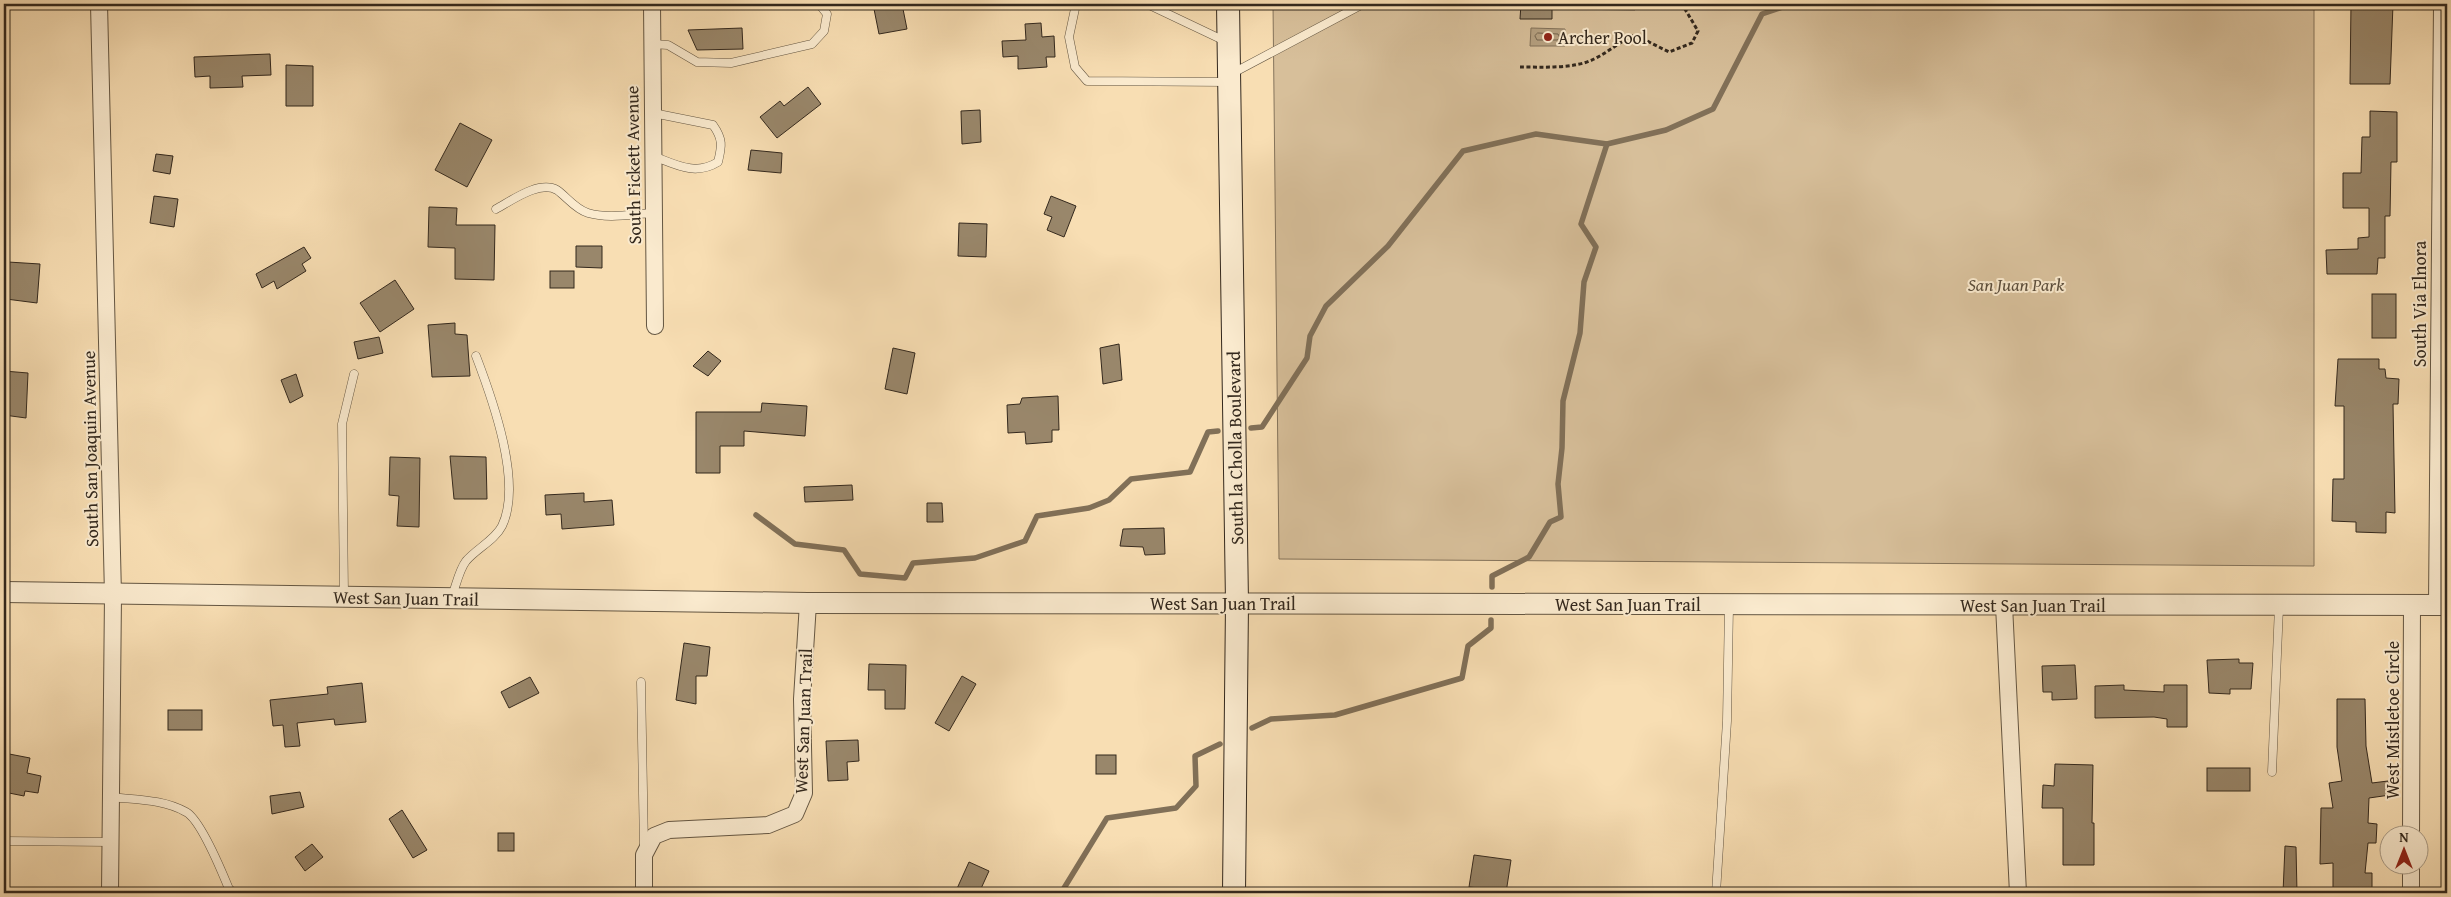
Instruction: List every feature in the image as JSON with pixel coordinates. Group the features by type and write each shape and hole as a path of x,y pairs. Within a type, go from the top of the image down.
{"main road":[{"name":"South la Cholla Boulevard","path":"1228,4 1237,603 1234,893"}],"street":[{"name":"South San Joaquin Avenue","path":"99,4 113,595 110,893"},
{"name":"South Fickett Avenue","path":"652,4 655,326"},
{"name":"South Via Elnora","path":"2442,4 2442,605"},
{"name":"West San Juan Trail","path":"4,592 113,595 808,603 2442,605"},
{"name":"West San Juan Trail","path":"644,855 654,836 670,830 768,825 795,814 804,793 802,699 808,603"},
{"path":"2004,605 2018,893"},
{"name":"West Mistletoe Circle","path":"2411,824 2412,605"},
{"path":"644,855 644,893"},
{"path":"2411,874 2411,893"}],"lane":[{"path":"652,44 668,45 697,62 731,63 812,44 824,31 827,14 819,4"},
{"path":"1076,4 1069,37 1075,68 1087,81 1230,79 1363,4"},
{"path":"1147,4 1229,43"},
{"path":"653,113 713,125 722,137 723,144 718,162 706,169 685,168 653,156"},
{"path":"496,208 536,188 556,189 569,202 587,213 609,216 654,213"},
{"path":"451,598 466,562 501,528 509,506 507,470 494,404 476,356"},
{"path":"344,597 342,424 354,374"},
{"path":"1716,893 1728,720 1729,604"},
{"path":"2272,772 2279,605"},
{"path":"641,682 644,855"},
{"path":"111,797 163,802 188,813 211,848 229,889 234,893"},
{"path":"4,841 110,842"}],"path":[{"path":"1520,67 1552,68 1594,60 1620,41 1635,35 1669,52 1692,43 1698,32 1682,4"}],"green space":[{"name":"San Juan Park","path":"1273,4 2314,4 2314,566 1279,559"}],"water":[{"name":"Archer Pool","path":"1566,4 1635,4 1635,10 1566,9"},
{"name":"Archer Pool","path":"1531,28 1565,29 1565,46 1530,46"}],"building":[{"path":"873,4 902,4 907,29 879,34"},
{"path":"1521,4 1552,4 1552,19 1520,19"},
{"path":"2351,4 2393,4 2390,84 2350,84"},
{"path":"1041,23 1042,37 1054,36 1055,57 1046,57 1047,67 1018,69 1018,56 1003,57 1002,41 1026,40 1025,24"},
{"path":"742,28 743,49 697,50 688,30"},
{"path":"270,54 271,75 242,76 243,87 210,88 210,76 195,77 194,57"},
{"path":"286,65 313,66 313,106 286,106"},
{"path":"808,87 821,104 777,138 760,117 780,101 784,106"},
{"path":"980,110 981,142 962,144 961,111"},
{"path":"2370,111 2397,112 2397,162 2391,162 2390,216 2385,216 2385,258 2378,258 2377,274 2327,274 2326,250 2358,249 2358,238 2369,237 2369,208 2343,208 2343,173 2361,173 2362,137 2370,137"},
{"path":"460,123 492,140 467,187 435,170"},
{"path":"751,150 782,153 781,173 748,170"},
{"path":"156,154 173,156 170,174 153,171"},
{"path":"154,196 178,199 174,227 150,223"},
{"path":"1051,196 1076,206 1064,237 1047,230 1052,217 1044,214"},
{"path":"429,207 457,208 456,225 495,225 494,280 455,279 455,248 428,247"},
{"path":"959,223 987,224 986,257 958,256"},
{"path":"576,246 602,246 602,268 576,267"},
{"path":"304,247 311,258 302,264 306,271 277,289 274,281 262,288 256,274"},
{"path":"8,262 40,264 37,303 6,299"},
{"path":"550,271 574,271 574,288 550,288"},
{"path":"395,280 414,309 380,332 360,303"},
{"path":"2372,294 2396,294 2396,338 2372,338"},
{"path":"455,323 455,334 467,335 470,376 432,377 428,325"},
{"path":"379,337 383,353 358,359 354,342"},
{"path":"1119,344 1122,380 1103,384 1100,348"},
{"path":"893,348 915,353 907,394 885,389"},
{"path":"708,351 721,361 708,376 693,366"},
{"path":"2338,359 2379,359 2379,369 2385,369 2386,378 2399,379 2398,404 2393,404 2395,513 2386,512 2386,533 2356,532 2356,522 2332,521 2333,479 2344,479 2344,406 2335,406"},
{"path":"4,371 28,373 26,418 4,415"},
{"path":"296,374 303,396 290,403 281,380"},
{"path":"1058,396 1059,430 1052,430 1052,442 1026,444 1025,432 1008,433 1007,405 1020,404 1022,398"},
{"path":"762,403 807,406 805,436 744,431 744,446 720,446 720,473 696,473 696,412 761,412"},
{"path":"450,456 486,457 487,499 454,499"},
{"path":"390,457 420,458 419,527 397,526 399,496 389,495"},
{"path":"852,485 853,500 805,502 804,487"},
{"path":"584,493 584,502 612,500 614,525 562,529 561,514 546,515 545,495"},
{"path":"927,503 942,503 943,522 927,522"},
{"path":"1164,528 1165,554 1145,555 1143,547 1120,546 1123,529"},
{"path":"684,643 710,647 707,676 696,676 696,704 676,700"},
{"path":"2239,659 2239,663 2253,663 2251,689 2230,689 2230,694 2209,693 2207,660"},
{"path":"869,664 906,665 905,709 885,709 885,690 868,690"},
{"path":"2075,665 2077,699 2052,700 2052,692 2043,692 2042,666"},
{"path":"962,676 976,684 949,731 935,723"},
{"path":"530,677 539,693 509,708 501,692"},
{"path":"362,683 366,722 335,725 334,719 297,723 300,746 285,747 283,725 273,726 270,700 328,694 327,687"},
{"path":"2124,685 2124,690 2164,692 2164,685 2187,685 2187,727 2167,727 2167,719 2154,717 2095,718 2095,686"},
{"path":"2337,699 2365,699 2366,746 2372,783 2388,781 2390,795 2369,798 2368,823 2377,824 2376,843 2368,843 2365,873 2372,873 2372,893 2333,893 2333,863 2320,864 2321,808 2333,808 2329,783 2342,781 2337,747"},
{"path":"168,710 202,710 202,730 168,730"},
{"path":"858,740 859,761 847,762 848,780 828,781 826,741"},
{"path":"4,753 30,758 27,773 41,776 38,793 25,791 24,796 4,792"},
{"path":"1096,755 1116,755 1116,774 1096,774"},
{"path":"2055,764 2093,765 2092,823 2094,823 2094,865 2063,865 2063,808 2042,808 2043,785 2054,786"},
{"path":"2207,768 2250,768 2250,791 2207,791"},
{"path":"300,792 304,807 272,814 270,796"},
{"path":"402,810 427,850 413,858 389,819"},
{"path":"498,833 514,833 514,851 498,851"},
{"path":"312,844 323,857 305,871 295,857"},
{"path":"2285,846 2296,847 2297,893 2283,893"},
{"path":"1474,855 1511,860 1506,893 1479,893 1479,888 1469,887"},
{"path":"969,862 989,871 979,893 955,893"}],"waterway":[{"path":"1251,428 1262,427 1307,358 1310,336 1326,306 1388,246 1463,151 1536,134 1607,144 1666,130 1713,109 1762,14 1791,4"},
{"path":"1492,587 1492,576 1529,557 1550,522 1561,517 1558,484 1562,448 1563,401 1580,333 1584,282 1596,247 1581,224 1607,144"},
{"path":"756,515 795,544 844,550 860,574 905,578 913,563 975,558 1025,541 1037,516 1089,508 1109,500 1131,479 1190,472 1208,432 1218,431"},
{"path":"1252,728 1271,719 1335,715 1462,678 1468,646 1491,628 1491,620"},
{"path":"1061,893 1107,818 1176,808 1196,786 1195,756 1220,744"}],"place":[{"name":"Archer Pool","path":"1548,37"}]}
